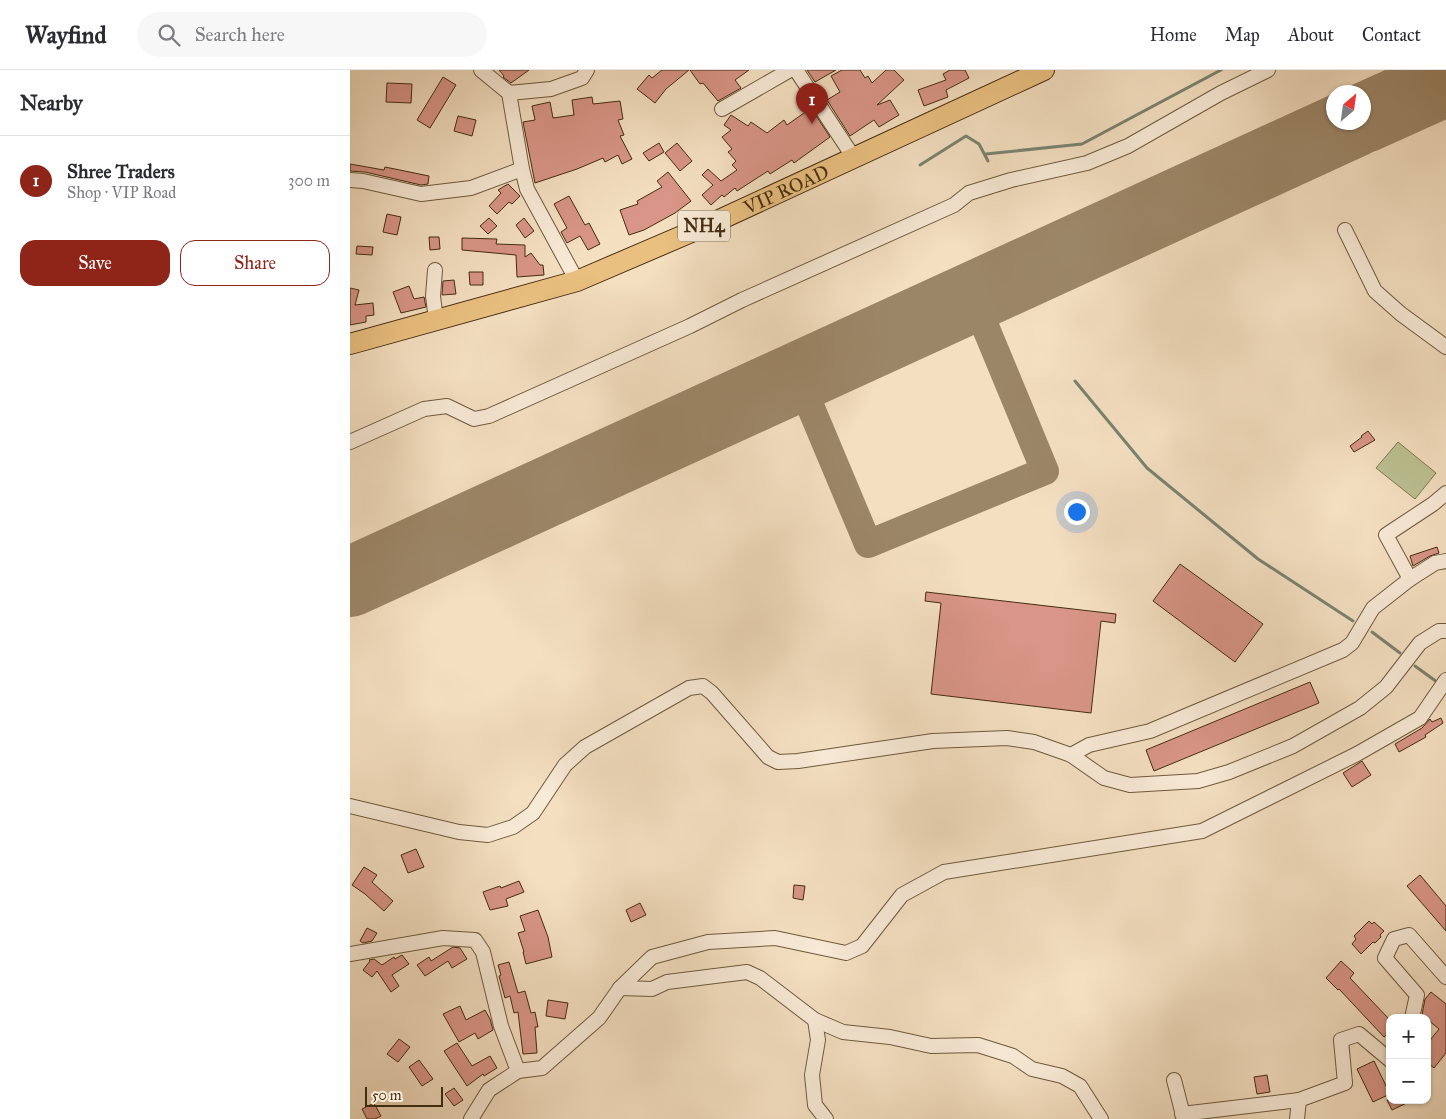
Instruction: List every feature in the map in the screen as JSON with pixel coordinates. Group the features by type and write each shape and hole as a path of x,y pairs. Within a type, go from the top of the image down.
{"highway":[{"name":"VIP ROAD","path":"350,344 577,281 717,221 1035,72"}],"street":[{"path":"481,70 509,93 527,189 577,281"},
{"path":"509,93 550,89 582,78 587,70"},
{"path":"722,109 790,70"},
{"path":"796,70 854,158"},
{"path":"350,442 424,409 447,406 474,419 489,416 954,205 969,193 1011,180 1086,162 1128,146 1221,93 1268,70"},
{"path":"350,180 421,194 471,188 522,169"},
{"path":"1345,230 1375,291 1401,314 1446,347"},
{"path":"435,270 433,296 436,320"},
{"path":"1410,579 1386,535 1433,504 1446,493"},
{"path":"1071,755 1089,745 1150,731 1343,650 1352,643 1372,608 1410,579 1435,563 1446,561"},
{"path":"350,806 458,832 488,835 513,826 533,812 565,765 585,747 690,688 703,686 712,693 768,757 778,762 798,761 933,741 1006,738 1034,742 1071,755 1104,778 1130,785 1198,781 1229,772 1293,746 1360,708 1386,687 1420,643 1439,631 1446,631"},
{"path":"471,1119 489,1090 518,1070 542,1068 599,1018 620,988 652,956 708,942 775,938 846,953 862,946 902,895 944,872 1202,831 1357,754 1420,718 1446,680"},
{"path":"1413,1014 1417,995 1385,958 1394,939 1409,935 1446,977"},
{"path":"350,954 443,938 475,940 483,952 501,1026 518,1070"},
{"path":"620,988 652,989 667,982 747,972 760,978 815,1020 843,1032 890,1037 931,1046 978,1045 1013,1056 1032,1069 1062,1076 1080,1086 1101,1119"},
{"path":"815,1020 818,1040 812,1075 815,1105 826,1119"},
{"path":"1174,1080 1183,1116 1299,1100 1346,1083 1341,1040 1359,1034 1389,1059"},
{"path":"1297,1119 1299,1100"}],"green space":[{"path":"1398,442 1436,473 1415,499 1376,468"}],"building":[{"path":"499,70 529,70 511,83 503,77"},
{"path":"662,70 689,70 666,89 655,103 637,89 649,75 652,78"},
{"path":"690,70 749,70 735,80 741,88 718,101 703,83 700,84"},
{"path":"807,70 836,70 815,82"},
{"path":"842,70 860,70 865,78 868,76 872,83 886,70 894,70 904,80 877,105 890,100 899,115 879,127 874,120 850,136 827,100 840,92 831,76"},
{"path":"950,70 965,70 969,78 946,90 948,97 924,106 918,90 946,80 943,74"},
{"path":"443,77 456,85 430,128 417,120"},
{"path":"387,83 412,84 411,103 386,102"},
{"path":"592,97 593,104 620,101 623,119 618,120 624,135 620,136 632,159 622,164 618,155 605,162 603,158 535,183 523,122 535,120 532,106 550,102 553,118 574,115 572,100"},
{"path":"811,108 830,137 794,163 792,160 770,174 768,171 737,191 735,188 724,197 722,195 711,205 702,195 713,185 702,175 708,169 721,181 737,170 732,165 736,161 728,152 732,149 722,137 731,130 724,125 731,115 748,126 751,122 767,133 784,120 787,125"},
{"path":"458,116 476,120 472,136 454,131"},
{"path":"659,143 664,152 649,161 643,153"},
{"path":"677,143 692,161 680,171 665,153"},
{"path":"350,164 384,170 385,167 429,176 428,184 421,185 365,172 350,171"},
{"path":"668,172 691,201 675,213 644,230 629,235 620,210 638,204 637,201 662,187 657,181"},
{"path":"508,184 520,196 512,204 509,202 497,214 489,206 501,193 498,190"},
{"path":"569,196 585,225 589,223 600,244 588,250 580,236 567,243 561,232 567,228 554,204"},
{"path":"387,214 401,217 397,235 383,232"},
{"path":"489,218 497,226 488,234 480,226"},
{"path":"524,218 534,231 525,238 516,225"},
{"path":"429,237 439,237 440,249 430,250"},
{"path":"462,238 497,239 496,244 525,245 525,257 531,253 540,265 543,265 544,275 517,277 516,255 462,250"},
{"path":"357,246 373,247 372,255 356,254"},
{"path":"469,272 483,272 483,285 470,285"},
{"path":"454,280 456,294 442,295 443,281"},
{"path":"409,286 414,299 424,297 426,307 401,313 393,292"},
{"path":"350,288 359,290 355,305 373,303 374,315 366,316 366,322 350,325"},
{"path":"1368,431 1375,440 1354,452 1350,446"},
{"path":"1437,547 1439,553 1413,566 1410,556"},
{"path":"1180,564 1263,624 1235,662 1153,601"},
{"path":"926,592 1116,614 1115,623 1101,621 1091,713 931,694 941,603 925,601"},
{"path":"1310,682 1319,703 1154,771 1146,750"},
{"path":"1441,718 1443,723 1425,735 1426,737 1399,752 1395,744 1422,728 1430,719 1432,722"},
{"path":"1362,761 1371,775 1352,787 1343,773"},
{"path":"416,849 424,867 408,873 401,855"},
{"path":"364,867 377,875 372,882 393,901 384,911 352,885"},
{"path":"1420,875 1446,906 1446,931 1407,886"},
{"path":"519,881 524,892 506,899 508,906 490,910 483,892"},
{"path":"794,885 805,886 803,900 793,898"},
{"path":"640,903 646,915 631,922 626,910"},
{"path":"538,910 548,937 552,957 526,964 518,933 525,931 520,916"},
{"path":"1369,921 1372,924 1374,922 1384,931 1375,943 1373,942 1361,954 1352,944 1356,939 1354,936"},
{"path":"367,928 377,933 372,941 363,943 360,941"},
{"path":"453,947 460,948 467,959 452,968 448,961 425,976 417,965 429,957 431,961"},
{"path":"402,955 409,964 392,975 399,986 391,992 377,971 372,977 363,970 369,960 374,959 382,965 394,957 395,959"},
{"path":"1341,961 1354,973 1350,978 1386,1016 1386,1035 1384,1037 1339,989 1326,978"},
{"path":"509,962 518,993 525,991 531,1013 535,1012 538,1027 535,1027 537,1053 523,1054 518,1012 514,1013 510,996 505,998 498,965"},
{"path":"1431,992 1446,1004 1446,1053 1434,1068 1431,1065 1431,1039 1439,1029 1431,1022 1431,1014 1422,1014 1425,999"},
{"path":"548,1000 568,1003 565,1019 546,1016"},
{"path":"460,1006 466,1020 485,1010 493,1030 478,1039 475,1033 459,1042 443,1014"},
{"path":"399,1039 410,1047 398,1062 387,1054"},
{"path":"457,1043 472,1066 490,1056 497,1068 484,1076 483,1074 467,1086 444,1051"},
{"path":"419,1060 433,1079 422,1086 409,1067"},
{"path":"1374,1061 1386,1086 1386,1096 1373,1102 1357,1069"},
{"path":"1267,1075 1270,1092 1257,1094 1254,1077"},
{"path":"454,1088 463,1100 454,1106 445,1094"},
{"path":"374,1103 381,1116 375,1119 367,1119 362,1109"},
{"path":"1389,1104 1405,1104 1392,1110"}],"waterway":[{"path":"986,154 1082,144 1221,70"},
{"path":"920,165 966,136 979,144 988,161"},
{"path":"1075,381 1147,468 1258,559 1353,621"},
{"path":"1372,632 1400,653"},
{"path":"1415,666 1437,682"}],"taxiway":[{"path":"798,377 868,544 1045,471 973,297"}],"runway":[{"path":"1371,115 1446,81"},
{"path":"350,582 1338,130"}],"place":[{"name":"Shree Traders","path":"812,124"}]}
